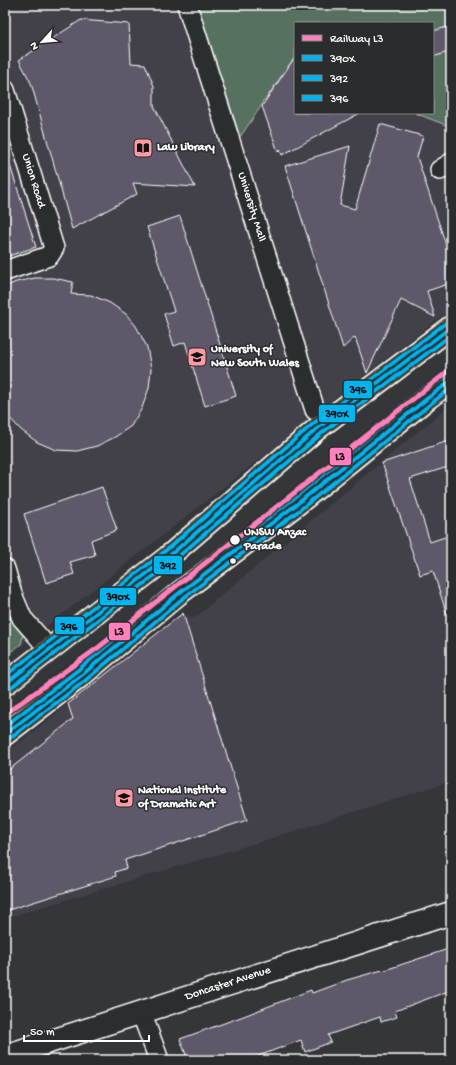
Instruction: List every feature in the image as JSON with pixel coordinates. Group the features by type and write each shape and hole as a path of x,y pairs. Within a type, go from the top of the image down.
{"main road":[{"path":"5,684 168,557 318,428 451,327"},
{"path":"5,734 82,675 178,594 298,504 451,381"}],"street":[{"name":"University Mall","path":"187,5 315,410"},
{"name":"Union Road","path":"5,90 54,248 49,256 5,271"},
{"path":"418,351 451,338"},
{"path":"5,569 12,594 22,618 50,650"},
{"name":"Doncaster Avenue","path":"5,1056 451,913"},
{"path":"141,1012 159,1060"}],"shaded area":[{"name":"University of New South Wales","path":"5,5 451,5 451,309 5,659"},
{"path":"451,404 451,781 256,843 5,918 5,754 183,613 193,619"}],"green space":[{"path":"198,5 451,5 451,127 418,114 434,114 434,22 294,22 294,64 291,62 265,100 263,100 262,105 240,137"},
{"path":"5,611 18,622 23,636 21,644 5,656"}],"building":[{"path":"81,20 129,24 131,63 145,64 154,86 154,106 195,187 133,183 137,194 72,229 31,83 19,60"},
{"path":"451,26 451,51 434,57 434,31"},
{"path":"294,58 294,114 358,114 282,155 280,150 278,152 262,106"},
{"path":"380,124 423,136 417,157 451,260 451,283 427,291 435,317 401,300 367,373 355,337 343,348 285,166 350,146 340,205 355,209"},
{"path":"5,159 8,159 36,247 5,257"},
{"path":"180,216 236,396 205,406 185,342 174,346 164,314 174,311 147,227"},
{"path":"35,278 53,278 73,282 71,294 91,295 110,303 126,314 136,326 147,347 151,369 149,388 142,408 131,426 115,437 97,446 77,451 56,450 37,442 21,430 7,415 5,409 5,287 16,282"},
{"path":"451,440 451,466 410,479 430,542 451,535 451,618 448,618 433,571 420,575 382,463"},
{"path":"102,487 117,530 91,540 95,555 70,562 74,574 46,583 24,514"},
{"name":"National Institute of Dramatic Art","path":"183,613 247,820 125,860 127,868 115,872 116,876 5,911 5,773 73,719 68,704"},
{"path":"451,948 451,990 395,1011 397,1017 381,1022 380,1017 328,1035 331,1042 305,1052 301,1040 248,1060 188,1060 180,1039 311,990 312,993 347,980 382,971"}],"rail line":[{"name":"L3","path":"5,714 99,647 451,369"}],"transit line":[{"name":"396","path":"5,676 164,552 314,423 447,322"},
{"name":"390X","path":"5,684 168,557 318,428 451,327"},
{"name":"392","path":"9,689 172,562 322,433 451,335"},
{"name":"396","path":"5,726 78,670 174,589 293,499 425,392 447,376"},
{"name":"390X","path":"5,734 82,675 178,594 297,504 429,397 451,381"},
{"name":"392","path":"9,739 86,680 182,599 301,509 451,388"}],"place":[{"name":"Law Library","path":"143,148"},
{"name":"University of New South Wales","path":"197,357"},
{"name":"UNSW Anzac Parade","path":"235,540"},
{"name":"National Institute of Dramatic Art","path":"124,798"}]}
